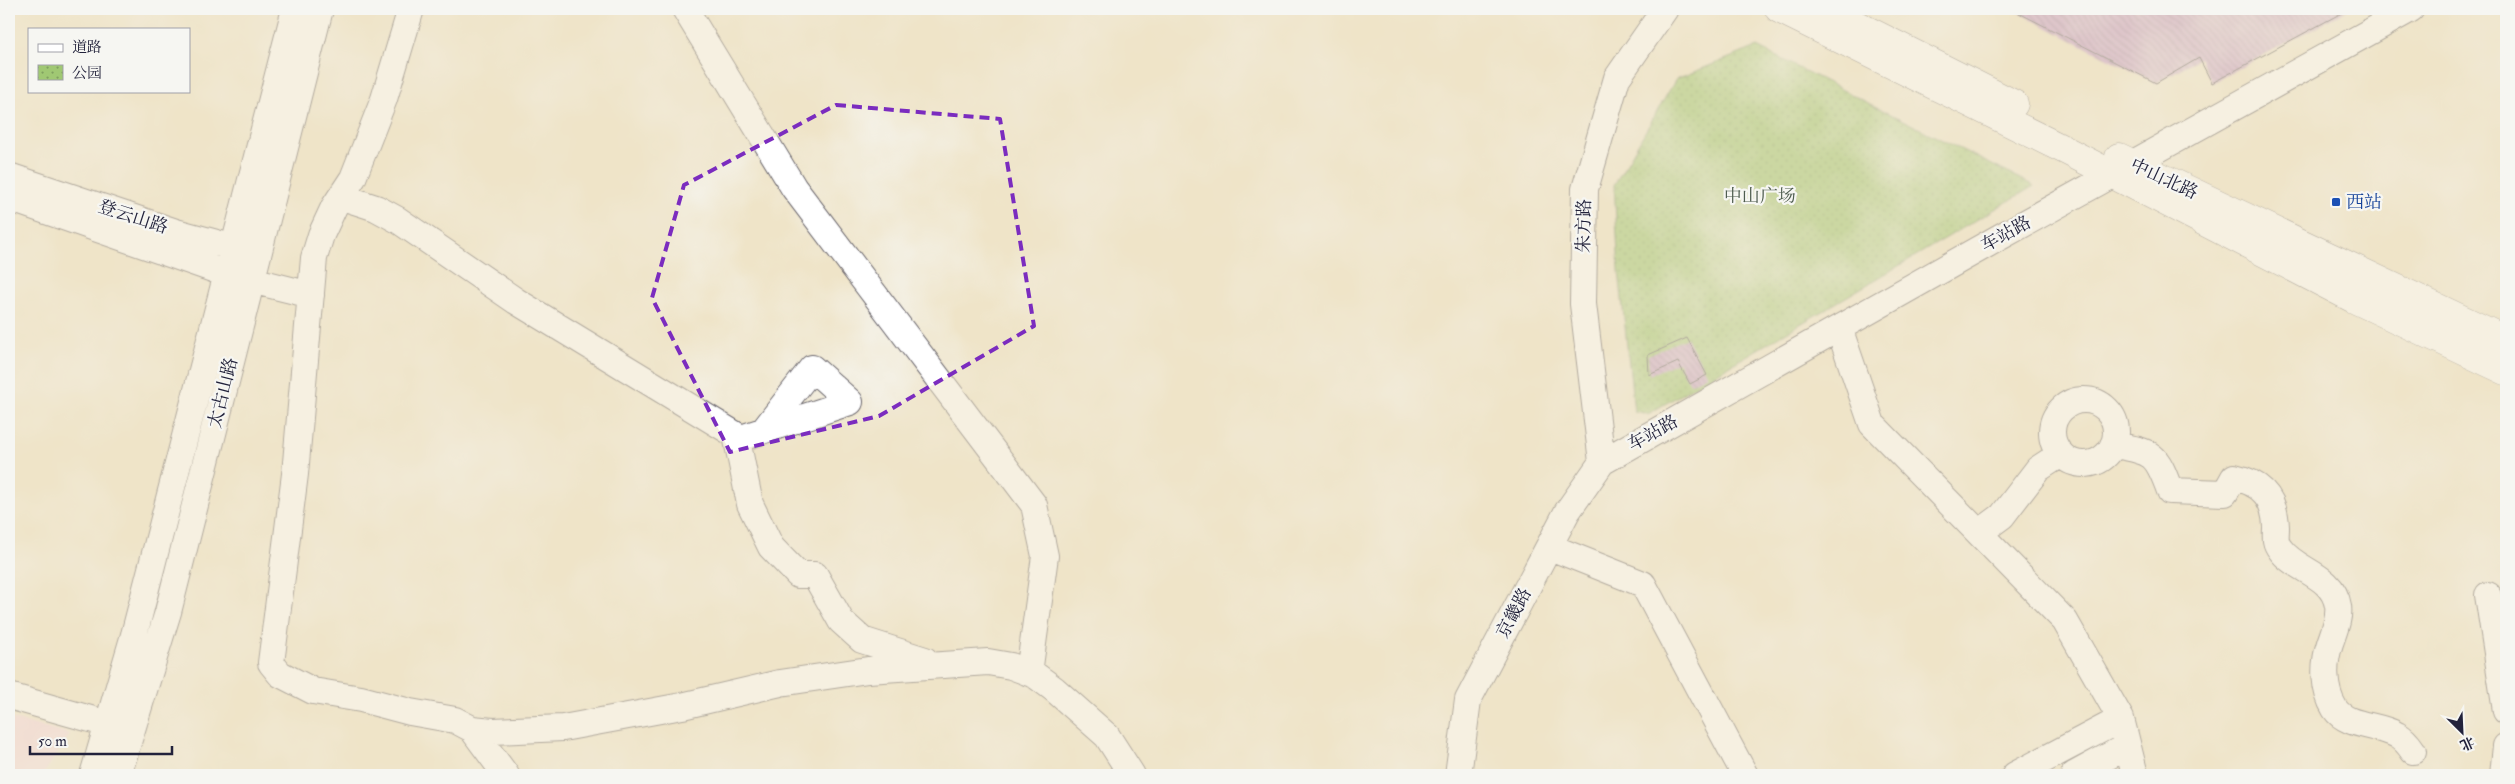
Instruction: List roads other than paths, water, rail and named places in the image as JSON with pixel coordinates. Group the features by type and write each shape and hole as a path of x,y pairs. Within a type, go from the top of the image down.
{"main road":[{"name":"中山北路","path":"1779,9 1878,59 2506,340"},
{"name":"中山北路","path":"1825,9 2122,169 2354,299 2506,371"}],"street":[{"name":"太古山路","path":"118,775 168,612 251,281 246,251 295,9"},
{"name":"太古山路","path":"93,775 134,635 227,274 246,251 320,9"},
{"path":"411,9 384,99 354,178 334,207 321,235 314,258 295,474 271,663 280,674 312,691 361,699 410,712 455,720 472,729 493,731 563,728 682,706 780,683 868,670 988,662 1011,666 1029,673 1054,689 1107,736 1132,775"},
{"path":"685,9 794,188 1034,505 1045,556 1029,673"},
{"name":"朱方路","path":"1602,462 1583,304 1585,189 1617,78 1665,9"},
{"name":"车站路","path":"1602,462 2122,169 2411,9"},
{"name":"登云山路","path":"9,176 176,232 246,251"},
{"path":"342,196 376,208 398,220 451,259 516,301 741,438 764,430"},
{"name":"登云山路","path":"9,198 227,274 311,295"},
{"path":"1839,328 1872,424 2066,621 2121,719 2135,775"},
{"path":"2079,400 2099,404 2108,410 2114,420 2116,430 2112,445 2101,459 2091,463 2075,462 2061,454 2052,437 2055,418 2061,409 2079,400"},
{"path":"736,435 750,504 771,546 798,575 815,575 841,622 862,640 937,664"},
{"path":"2112,445 2139,450 2154,456 2160,464 2170,491 2225,493 2234,477 2251,480 2266,492 2276,526 2275,539 2280,549 2300,567 2317,574 2332,590 2338,606 2336,624 2325,659 2327,696 2336,712 2350,721 2375,726 2398,735 2413,750"},
{"path":"1979,533 2002,516 2038,469 2061,454"},
{"name":"京畿路","path":"1458,775 1468,700 1567,512 1602,462"},
{"path":"1550,547 1643,584 1745,775"},
{"path":"2488,595 2506,711"},
{"path":"9,696 108,724"},
{"path":"2015,775 2121,719"},
{"path":"472,729 506,775"},
{"path":"2074,775 2127,746"},
{"path":"2503,775 2506,746"}],"place":[{"name":"西站","path":"2336,202"}],"park label":[{"name":"中山广场","path":"1760,196"}]}
